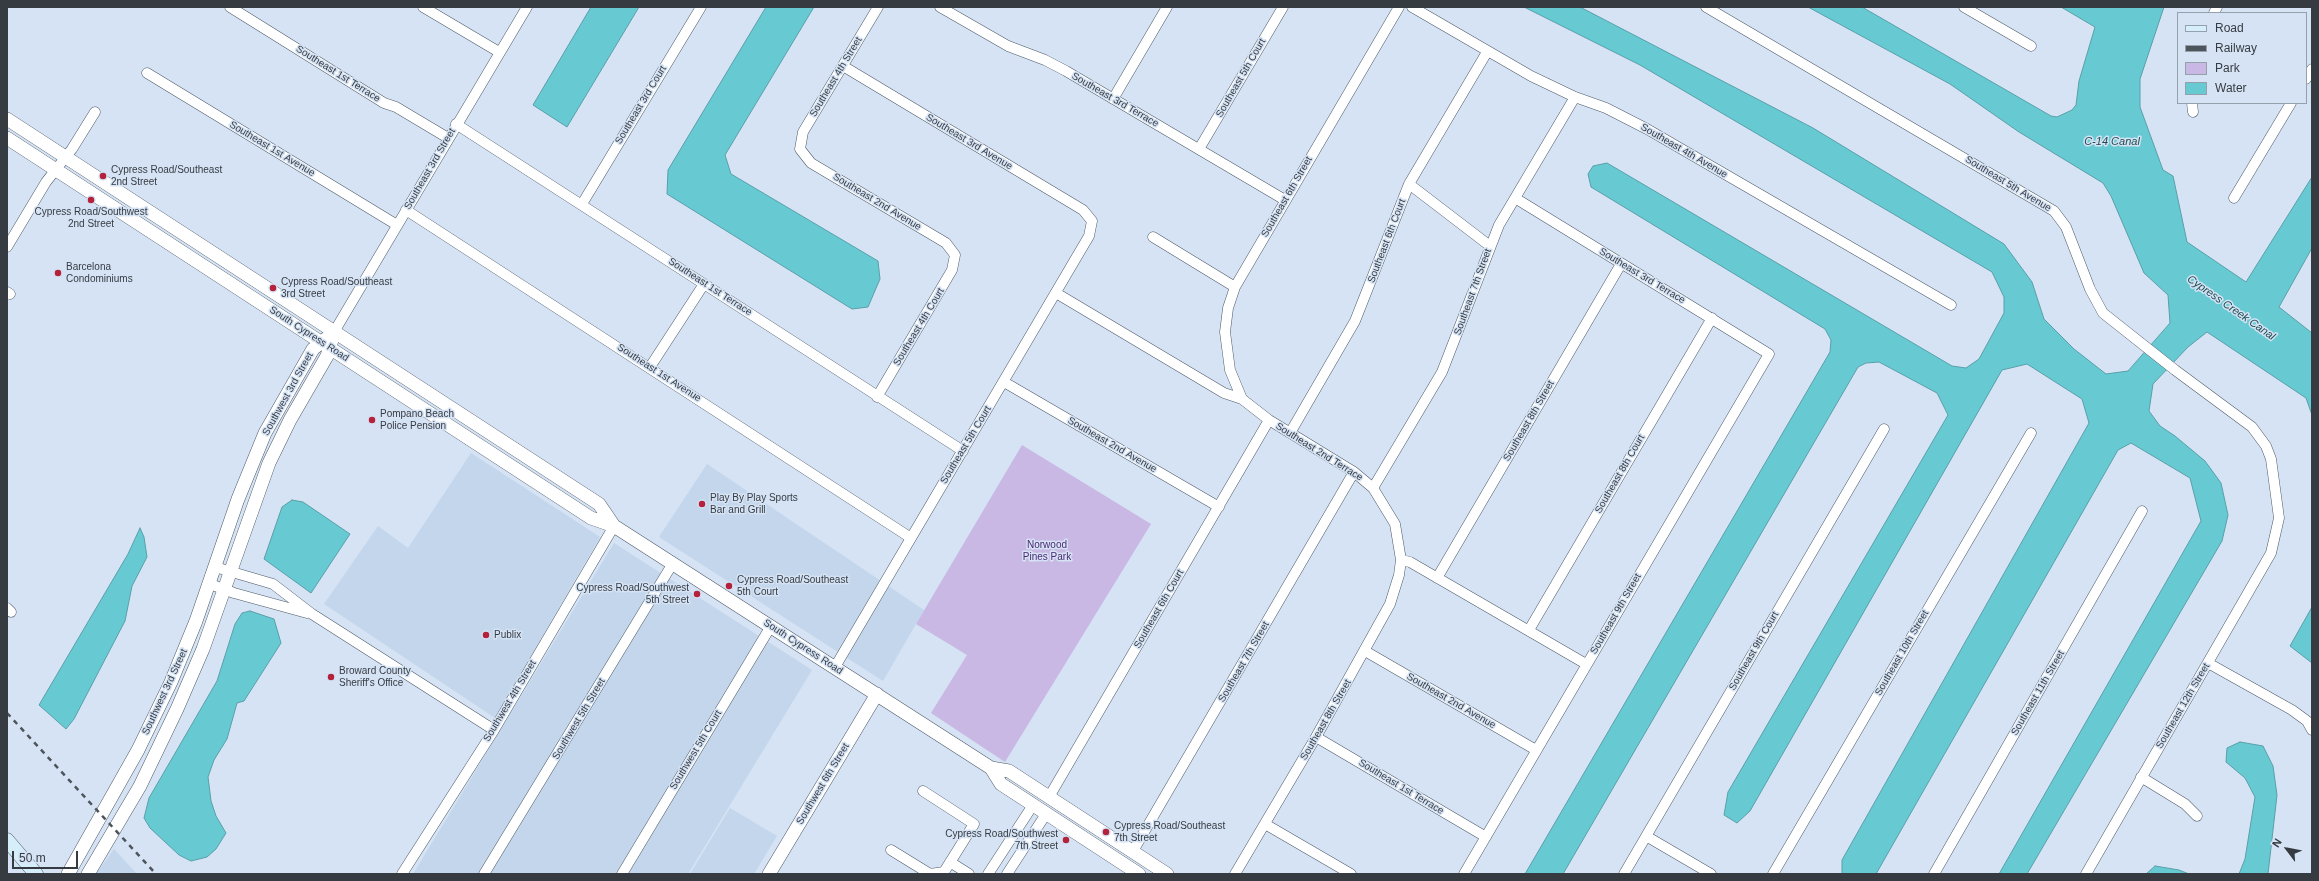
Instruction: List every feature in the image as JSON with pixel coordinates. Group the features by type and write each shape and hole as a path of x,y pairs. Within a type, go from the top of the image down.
{"main road":[{"path":"7,840 36,874"}],"street":[{"name":"Southeast 1st Terrace","path":"230,7 384,103 396,107 448,138"},
{"path":"423,7 500,52"},
{"name":"Southeast 3rd Street","path":"334,332 456,124 527,7"},
{"name":"Southeast 3rd Court","path":"582,204 701,7"},
{"name":"Southeast 4th Street","path":"800,149 803,132 878,7"},
{"name":"Southeast 3rd Terrace","path":"940,7 1008,46 1044,60 1286,200"},
{"path":"1113,99 1167,7"},
{"name":"Southeast 5th Court","path":"1199,149 1283,7"},
{"name":"Southeast 6th Street","path":"1242,399 1230,370 1225,332 1228,308 1235,286 1399,7"},
{"name":"Southeast 4th Avenue","path":"1412,7 1487,52 1575,97 1606,108 1647,129 1951,304"},
{"name":"Southeast 5th Avenue","path":"1706,7 2054,211 2066,227 2090,289 2103,313 2142,345 2252,427 2266,446 2271,458 2279,518 2277,536"},
{"path":"1964,7 2031,46"},
{"name":"Southeast 6th Court","path":"1290,433 1355,321 1410,184 1487,52"},
{"name":"Southeast 3rd Avenue","path":"843,66 1083,210 1092,221"},
{"name":"Southeast 1st Avenue","path":"147,73 397,225"},
{"name":"Southeast 7th Street","path":"1372,488 1442,372 1490,246 1515,198 1575,97"},
{"path":"2234,198 2290,104"},
{"path":"7,248 46,182 66,158 95,112"},
{"name":"South Cypress Road","path":"7,119 598,504 614,526"},
{"name":"Southeast 1st Terrace","path":"456,124 962,451"},
{"name":"South Cypress Road","path":"7,138 591,518 614,526 991,768 1010,771 1167,874"},
{"name":"Southeast 2nd Avenue","path":"800,149 811,163 946,244 955,255"},
{"path":"1410,184 1490,246"},
{"name":"Southeast 3rd Terrace","path":"1515,198 1769,354"},
{"name":"Southeast 1st Avenue","path":"406,210 650,366 911,538"},
{"name":"Southeast 5th Court","path":"835,667 1089,236 1092,221"},
{"path":"1153,237 1235,286"},
{"name":"Southeast 4th Court","path":"877,397 952,270 955,255"},
{"name":"Southeast 8th Street","path":"1437,578 1621,264"},
{"path":"650,366 704,284"},
{"name":"Southeast 2nd Terrace","path":"1056,293 1224,393 1242,399 1268,420 1354,472 1372,488 1395,524 1401,560"},
{"name":"Southeast 8th Court","path":"1529,630 1712,318"},
{"name":"Southwest 3rd Street","path":"68,874 150,727 183,654 210,584 238,499 265,433 300,369 313,349 325,345 334,332"},
{"name":"Southwest 3rd Street","path":"88,874 126,812 154,759 192,677 225,590 259,489 277,446 327,356 325,345"},
{"name":"Southeast 9th Street","path":"1464,874 1769,354"},
{"name":"Southeast 2nd Avenue","path":"1004,382 1219,507"},
{"name":"Southeast 6th Court","path":"1049,797 1219,507 1268,420"},
{"name":"Southeast 9th Court","path":"1624,874 1884,429"},
{"name":"Southeast 10th Street","path":"1773,874 2031,433"},
{"name":"Southeast 7th Street","path":"1133,851 1354,472"},
{"name":"Southeast 11th Street","path":"1934,874 2142,511"},
{"name":"Southwest 4th Street","path":"402,874 494,730 614,526"},
{"name":"Southeast 12th Street","path":"2086,874 2271,553 2277,536"},
{"path":"1401,560 1410,562 1586,664"},
{"name":"Southeast 8th Street","path":"1235,874 1316,737 1390,604 1399,574 1401,560"},
{"name":"Southwest 5th Street","path":"484,874 673,563"},
{"path":"215,567 273,584 312,614 494,730"},
{"path":"210,584 225,590 312,614"},
{"name":"Southwest 5th Court","path":"622,874 771,626"},
{"name":"Southeast 2nd Avenue","path":"1365,651 1536,750"},
{"path":"2208,662 2292,710 2307,721 2312,730"},
{"name":"Southwest 6th Street","path":"769,874 877,694"},
{"name":"Southeast 1st Terrace","path":"1316,737 1486,837"},
{"name":"South Cypress Road","path":"991,768 1001,784 1139,874"},
{"path":"2141,777 2185,804 2197,816"},
{"path":"891,850 930,874 944,872 974,824 922,791"},
{"path":"988,874 1033,805"},
{"path":"1008,874 1046,814"},
{"path":"1265,824 1351,874"},
{"path":"1646,836 1711,874"},
{"path":"950,862 969,874"}],"shaded area":[{"path":"471,453 600,537 495,718 324,604 378,526 408,548"},
{"path":"707,464 924,610 883,681 659,537"},
{"path":"614,543 812,670 688,874 413,874"},
{"path":"730,808 777,836 754,874 690,874"},
{"path":"114,849 137,874 96,874"}],"green space":[{"name":"Norwood Pines Park","path":"1022,445 1151,524 1005,762 931,713 967,655 916,624"}],"water":[{"path":"591,7 639,7 567,127 533,105"},
{"path":"766,7 814,7 725,155 731,174 878,261 880,279 868,307 852,309 667,194 668,170"},
{"path":"1524,7 1580,7 1813,128 2004,244 2032,282 2044,319 2074,349 2106,374 2128,371 2170,323 2168,295 2144,273 2111,196 2103,183 2019,132 1950,84 1808,7 1862,7 2051,116 2057,117 2072,110 2076,105 2079,81 2095,27 2061,7 2164,7 2140,79 2140,107 2163,170 2173,176 2187,242 2246,282 2312,177 2312,248 2279,307 2312,333 2312,415 2306,398 2207,332 2188,347 2153,384 2149,411 2160,426 2175,436 2205,461 2221,483 2228,515 2222,541 2027,874 1999,874 2201,521 2190,478 2131,443 2118,450 1876,874 1842,874 1842,860 2089,423 2082,399 2027,364 2002,370 1750,811 1737,823 1724,815 1728,792 1948,415 1937,393 1879,362 1866,363 1858,367 1563,874 1525,874 1830,352 1831,340 1825,329 1591,187 1588,174 1593,166 1607,163 1952,366 1966,368 1979,359 2004,313 2004,297 1992,272 1640,65"},
{"path":"292,500 303,502 350,534 311,593 264,559 282,507"},
{"path":"140,528 144,537 147,557 132,586 125,621 74,719 66,729 39,705 128,554"},
{"path":"2312,607 2312,663 2290,646"},
{"path":"250,611 274,619 281,643 244,701 237,703 227,739 214,760 208,777 211,801 216,816 226,833 216,849 207,857 191,861 179,855 150,828 144,818 149,798 217,681 235,624 242,613"},
{"path":"2240,742 2263,746 2273,766 2277,795 2268,874 2239,874 2245,859 2255,797 2245,778 2226,762 2227,748"},
{"path":"2155,866 2179,870 2189,874 2146,874"}],"railway":[{"path":"7,713 156,874"}],"place":[{"name":"Cypress Road/Southeast 2nd Street","path":"103,176"},
{"name":"Cypress Road/Southwest 2nd Street","path":"91,200"},
{"name":"Barcelona Condominiums","path":"58,273"},
{"name":"Cypress Road/Southeast 3rd Street","path":"273,288"},
{"name":"Pompano Beach Police Pension","path":"372,420"},
{"name":"Play By Play Sports Bar and Grill","path":"702,504"},
{"name":"Cypress Road/Southeast 5th Court","path":"729,586"},
{"name":"Cypress Road/Southwest 5th Street","path":"697,594"},
{"name":"Publix","path":"486,635"},
{"name":"Broward County Sheriff's Office","path":"331,677"},
{"name":"Cypress Road/Southeast 7th Street","path":"1106,832"},
{"name":"Cypress Road/Southwest 7th Street","path":"1066,840"}],"water label":[{"name":"C-14 Canal","path":"2112,142"},
{"name":"Cypress Creek Canal","path":"2231,308"}]}
